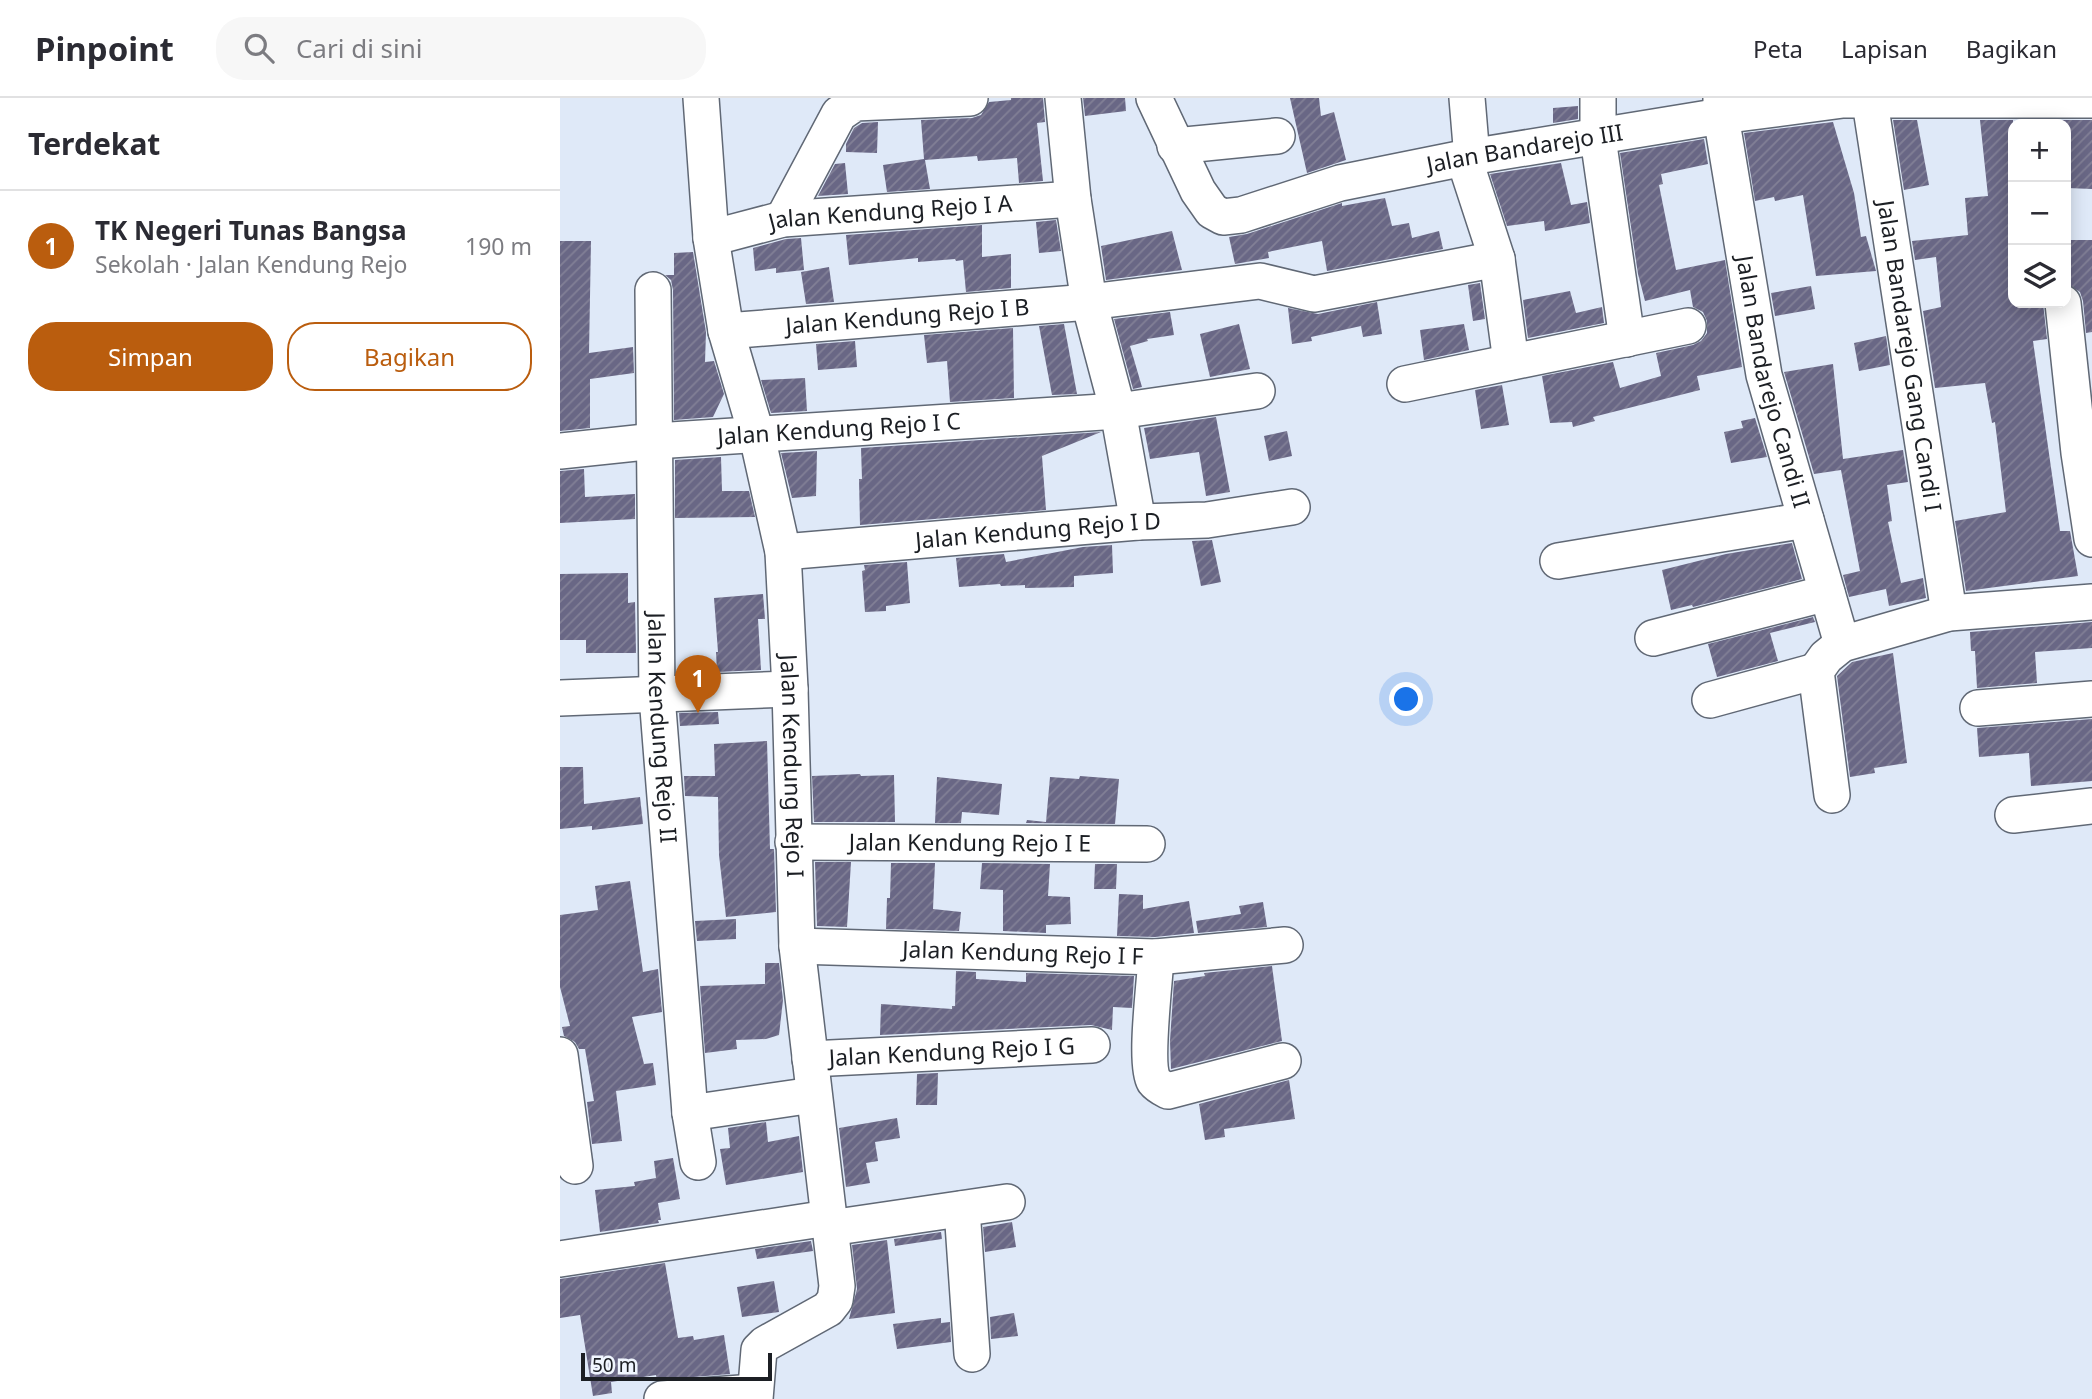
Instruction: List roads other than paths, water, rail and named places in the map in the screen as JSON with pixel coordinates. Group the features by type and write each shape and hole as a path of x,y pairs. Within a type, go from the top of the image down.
{"street":[{"name":"Jalan Kendung Rejo I","path":"701,98 710,238 726,331 757,436 783,552 790,689 797,946 837,1286 835,1300 828,1308 759,1350 755,1396"},
{"path":"783,219 839,114 855,103 970,98"},
{"path":"1063,98 1073,199 1089,302 1118,411 1138,523"},
{"path":"1154,98 1175,146 1277,136"},
{"path":"1467,98 1468,158 1497,259 1511,362"},
{"path":"1598,98 1598,138 1627,339"},
{"path":"2056,98 2057,119"},
{"name":"Jalan Bandarejo III","path":"1175,146 1198,191 1212,211 1223,217 1241,215 1340,183 1468,158 1598,138 1721,107 1852,100 2092,100"},
{"name":"Jalan Bandarejo Gang Candi I","path":"1852,100 1949,612"},
{"name":"Jalan Bandarejo Candi II","path":"1721,107 1764,376 1842,643"},
{"name":"Jalan Kendung Rejo I A","path":"710,238 783,219 1073,199"},
{"name":"Jalan Kendung Rejo I B","path":"726,331 1089,302 1260,281 1314,294 1497,259"},
{"name":"Jalan Kendung Rejo II","path":"653,290 657,696 690,1113 698,1161"},
{"path":"2064,308 2079,453 2092,539"},
{"path":"1405,384 1688,326"},
{"name":"Jalan Kendung Rejo I C","path":"560,451 655,441 1118,411 1257,391"},
{"name":"Jalan Kendung Rejo I D","path":"783,552 1138,523 1207,520 1292,507"},
{"path":"1558,561 1806,520"},
{"path":"1653,638 1828,593"},
{"path":"1710,700 1816,671 1826,657 1842,643 1949,612 2092,601"},
{"path":"1816,671 1832,795"},
{"path":"560,698 790,689"},
{"path":"1978,708 2092,699"},
{"path":"2013,815 2092,806"},
{"name":"Jalan Kendung Rejo I E","path":"793,842 1147,844"},
{"path":"1156,957 1285,945"},
{"name":"Jalan Kendung Rejo I F","path":"797,946 1156,957 1149,1061 1154,1080 1160,1086 1168,1091 1283,1060"},
{"name":"Jalan Kendung Rejo I G","path":"810,1059 1092,1045"},
{"path":"560,1055 575,1166"},
{"path":"690,1113 813,1095"},
{"path":"560,1259 1007,1202"},
{"path":"962,1209 972,1354"},
{"path":"662,1399 755,1396"}],"place":[{"name":"TK Negeri Tunas Bangsa","path":"698,713"}]}
